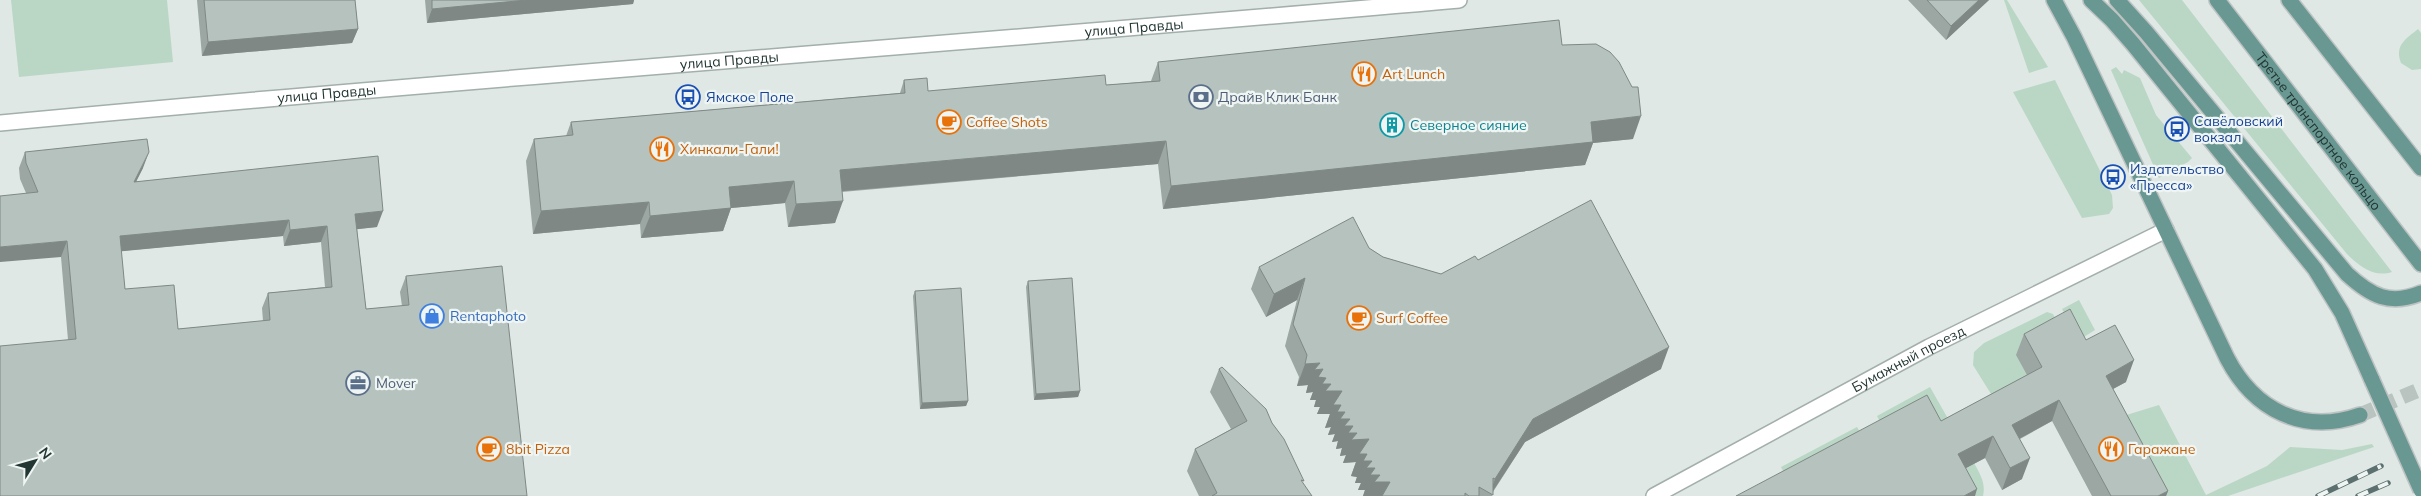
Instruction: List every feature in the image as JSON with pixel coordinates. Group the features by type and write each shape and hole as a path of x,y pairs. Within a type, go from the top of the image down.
{"main road":[{"path":"2054,0 2074,37 2235,373 2254,396 2270,408 2306,421 2326,424 2341,422 2360,415"},
{"path":"2091,0 2133,44 2315,269 2342,313 2421,490"},
{"path":"2117,0 2146,32 2351,278 2370,293 2382,298 2396,300 2421,293"},
{"name":"Третье транспортное кольцо","path":"2217,0 2421,264"},
{"path":"2289,0 2421,168"}],"street":[{"name":"улица Правды","path":"0,123 438,83 973,42 1459,0"},
{"name":"Бумажный проезд","path":"1654,496 1928,347 2166,230"}],"green space":[{"path":"11,0 167,0 173,62 19,77"},
{"path":"2004,0 2007,0 2048,67 2029,73"},
{"path":"2139,0 2182,0 2392,272 2379,273 2367,270 2347,254"},
{"path":"2418,29 2421,33 2421,69 2412,70 2401,63 2399,52 2402,43"},
{"path":"2116,67 2122,74 2124,70 2140,78 2156,115 2192,158 2188,162 2159,178 2111,70"},
{"path":"2055,80 2112,195 2113,208 2109,214 2082,218 2013,92"},
{"path":"2079,300 2095,330 2079,340 2062,309"},
{"path":"2047,312 2053,314 2062,331 2034,388 1991,394 1973,365 1974,352 1984,343"},
{"path":"1930,387 1955,431 1886,434 1877,416"},
{"path":"2159,405 2206,495 2267,466 2290,447 2342,450 2372,444 2374,447 2228,496 2151,496 2110,420"},
{"path":"1857,427 1867,444 1790,484 1781,467"},
{"path":"1974,463 1983,483 1983,496 1961,496 1951,476"}],"building":[{"path":"204,0 355,0 358,29 208,42"},
{"path":"432,0 527,0 432,9"},
{"path":"1927,0 1979,0 1951,26"},
{"path":"1559,20 1562,45 1596,44 1610,52 1619,62 1632,87 1638,87 1641,116 1591,122 1593,142 1171,186 1166,141 840,170 843,201 796,204 794,181 729,187 731,208 650,216 649,202 541,211 534,139 573,135 571,122 905,93 904,80 927,78 928,91 1105,75 1106,85 1160,81 1158,62"},
{"path":"147,139 149,152 134,182 378,156 383,211 355,214 366,309 409,305 406,276 502,266 527,496 0,496 0,346 76,339 67,241 0,247 0,196 38,192 26,163 25,152","holes":["289,220 290,230 327,226 332,287 268,293 270,320 178,329 174,285 125,289 120,236"]},
{"path":"1591,200 1669,347 1533,419 1495,479 1493,478 1493,495 1479,487 1479,496 1469,496 1465,493 1465,496 1382,496 1390,482 1374,482 1380,475 1370,475 1375,468 1366,468 1372,461 1363,461 1367,454 1359,454 1369,439 1351,440 1357,433 1348,433 1353,426 1344,426 1350,419 1340,419 1345,412 1337,412 1341,405 1333,405 1342,391 1325,391 1331,384 1322,384 1326,378 1318,377 1323,369 1314,370 1320,363 1305,364 1307,355 1293,324 1305,278 1274,294 1259,267 1353,217 1369,248 1383,257 1441,274 1475,256 1478,260"},
{"path":"1072,278 1080,391 1036,394 1028,281"},
{"path":"961,288 968,401 922,403 915,291"},
{"path":"2070,309 2086,340 2115,325 2134,360 2106,376 2168,491 2158,496 2111,496 2059,400 2012,425 2030,458 2010,468 1993,436 1958,454 1977,489 1964,496 1736,496 1927,395 1941,421 2042,367 2024,334"},
{"path":"1222,367 1266,409 1272,423 1284,439 1304,481 1301,480 1312,496 1212,496 1217,493 1195,449 1247,421 1219,369"}],"tunnel":[{"path":"2360,415 2421,389"}],"railway":[{"path":"2318,496 2381,466"},
{"path":"2358,496 2388,483"}],"place":[{"name":"Art Lunch","path":"1364,74"},
{"name":"Ямское Поле","path":"688,97"},
{"name":"Драйв Клик Банк","path":"1201,97"},
{"name":"Coffee Shots","path":"949,122"},
{"name":"Северное сияние","path":"1392,125"},
{"name":"Савёловский вокзал","path":"2177,129"},
{"name":"Хинкали-Гали!","path":"662,149"},
{"name":"Издательство «Пресса»","path":"2113,177"},
{"name":"Rentaphoto","path":"432,316"},
{"name":"Surf Coffee","path":"1359,318"},
{"name":"Mover","path":"358,383"},
{"name":"8bit Pizza","path":"489,449"},
{"name":"Гаражане","path":"2111,449"}]}
